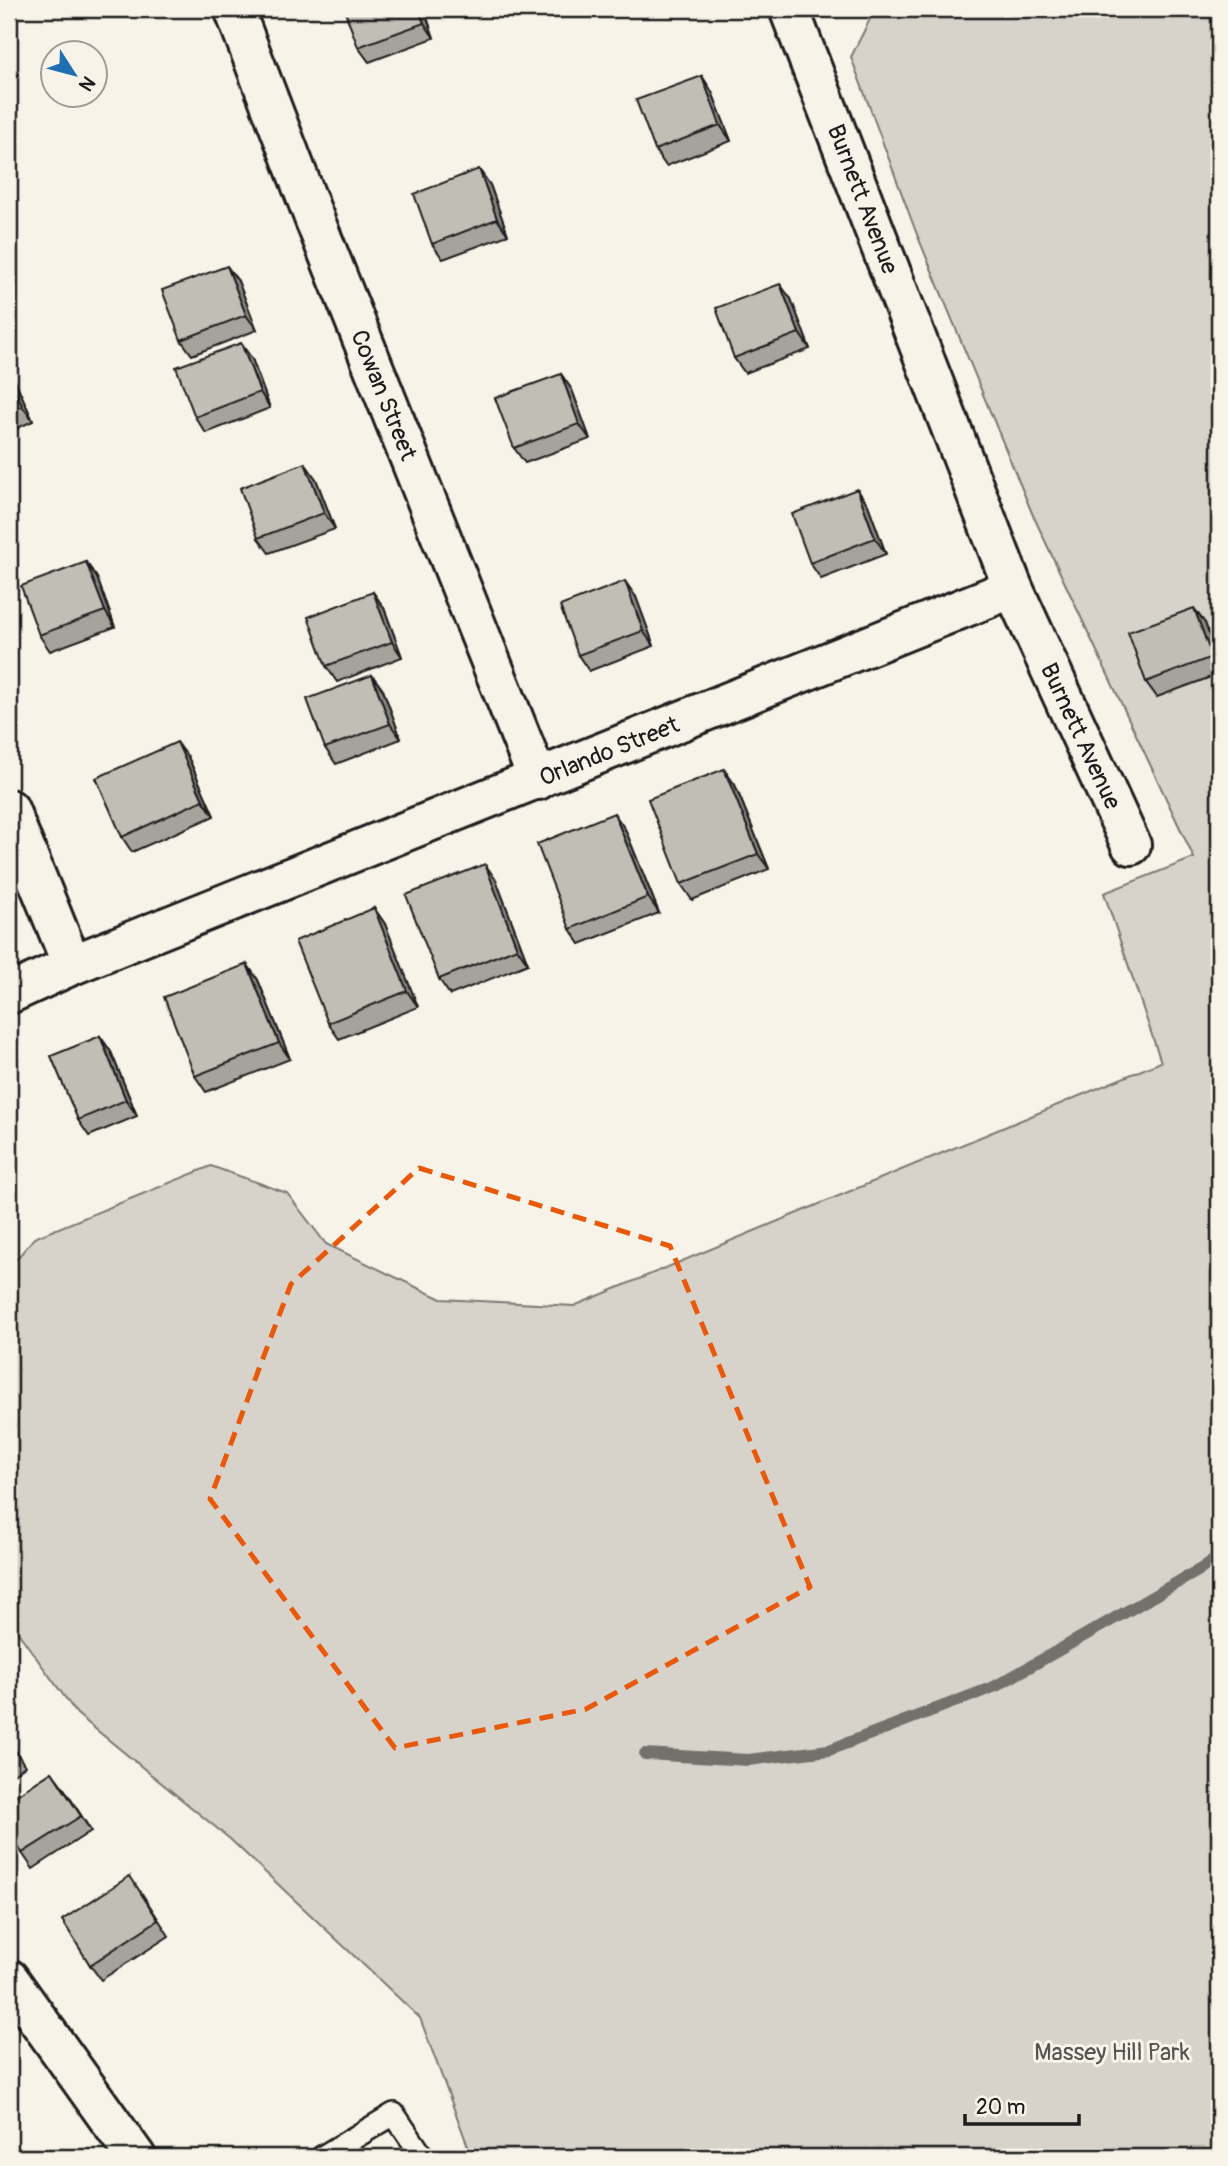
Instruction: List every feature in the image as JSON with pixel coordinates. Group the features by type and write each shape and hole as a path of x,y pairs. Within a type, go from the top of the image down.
{"street":[{"name":"Cowan Street","path":"234,9 352,314 538,780"},
{"name":"Burnett Avenue","path":"789,9 1013,588 1131,845"},
{"name":"Orlando Street","path":"9,995 72,965 1013,588"},
{"path":"9,809 72,965"},
{"path":"9,1979 136,2157"}],"lane":[{"path":"322,2157 394,2114 423,2157"}],"highlighted area":[{"path":"419,1168 670,1246 810,1587 586,1709 395,1748 210,1499 291,1284"}],"green space":[{"name":"Massey Hill Park","path":"875,9 1219,9 1219,2157 472,2157 420,2018 230,1839 77,1714 9,1620 9,1268 34,1238 211,1166 287,1193 326,1244 441,1299 574,1306 1161,1062 1104,893 1194,858 1032,513 916,232 851,57"}],"building":[{"path":"344,9 418,9 424,23 358,47"},
{"path":"702,76 720,125 655,150 636,100"},
{"path":"479,169 497,219 432,244 414,194"},
{"path":"227,266 246,315 181,340 162,290"},
{"path":"780,284 799,333 734,358 716,308"},
{"path":"241,343 260,392 195,417 176,367"},
{"path":"561,374 579,424 514,448 495,398"},
{"path":"9,376 22,406 9,411"},
{"path":"305,463 324,513 258,538 240,488"},
{"path":"857,489 875,538 810,563 792,514"},
{"path":"86,562 105,611 39,635 21,586"},
{"path":"625,581 643,631 578,655 560,606"},
{"path":"373,592 392,642 326,666 308,617"},
{"path":"1194,608 1212,657 1146,682 1128,632"},
{"path":"372,675 390,724 325,748 307,699"},
{"path":"177,742 203,800 122,837 96,778"},
{"path":"724,769 758,854 681,884 648,799"},
{"path":"614,813 648,897 570,929 537,844"},
{"path":"485,864 517,948 439,979 406,895"},
{"path":"374,908 407,991 328,1023 295,941"},
{"path":"247,964 279,1043 195,1076 164,997"},
{"path":"100,1036 126,1100 78,1120 51,1056"},
{"path":"9,1741 15,1751 9,1754"},
{"path":"52,1772 81,1816 22,1853 9,1832 9,1800"},
{"path":"130,1876 158,1920 90,1965 62,1920"}],"waterway":[{"path":"645,1754 748,1760 829,1750 996,1686 1201,1569 1219,1556"}]}
